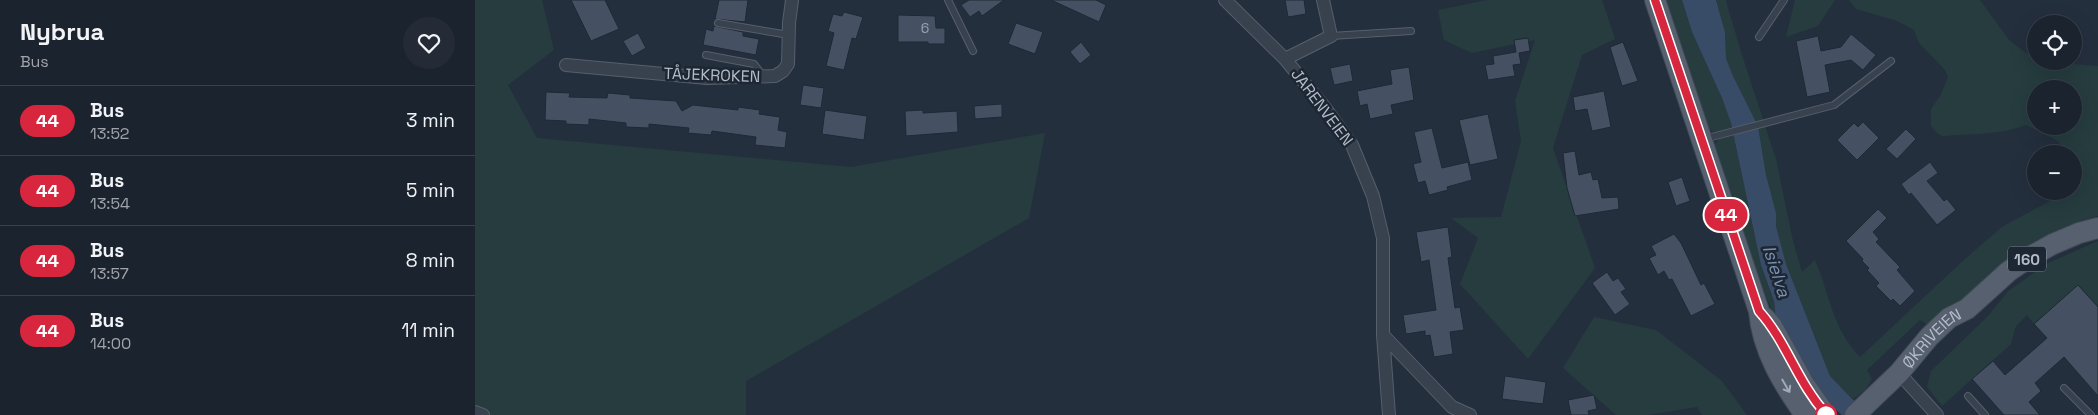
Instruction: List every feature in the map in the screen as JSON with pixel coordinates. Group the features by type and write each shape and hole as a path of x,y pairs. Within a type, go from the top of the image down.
{"main road":[{"path":"1655,0 1759,311 1761,331 1770,355 1789,391 1805,415"},
{"name":"ØKRIVEIEN","path":"1855,415 1899,373 1929,337 1949,318 1967,309 2009,271 2033,255 2079,233 2098,228"},
{"path":"1759,311 1772,326 1804,384 1827,415"}],"street":[{"name":"TÅJEKROKEN","path":"566,65 707,78 775,76 783,72 788,64 792,0"},
{"name":"JARENVEIEN","path":"1225,0 1285,59 1327,109 1352,145 1373,196 1383,238 1383,335 1389,415"},
{"path":"1285,59 1331,36 1323,0"},
{"path":"1383,335 1455,411 1470,415"},
{"path":"1899,373 1937,415"},
{"path":"475,412 483,415"}],"lane":[{"path":"948,0 973,51"},
{"path":"1759,37 1784,0"},
{"path":"718,23 789,35"},
{"path":"1331,36 1411,31"},
{"path":"706,55 754,64 764,77"},
{"path":"1701,139 1834,105 1891,61"},
{"path":"2065,388 2091,415"},
{"path":"1968,396 1985,415"}],"green space":[{"path":"475,0 542,0 554,50 508,85 537,138 851,167 1045,133 1029,218 746,381 746,415 475,415"},
{"path":"1487,0 1602,0 1615,39 1582,55 1553,148 1595,268 1528,359 1460,284 1478,238 1451,218 1501,217 1521,141 1515,101 1535,40 1472,53 1444,40 1438,10"},
{"path":"1665,0 1682,0 1692,32 1722,98 1731,123 1761,265 1774,301 1776,319 1758,279 1715,150 1715,144 1718,140 1707,124"},
{"path":"1716,0 1726,0 1776,159 1793,241 1802,272 1815,260 1837,322 1850,345 1860,357 2002,227 2052,200 2082,200 2082,145 2061,145 2046,135 2082,135 2082,80 2027,80 2027,126 1985,134 1942,136 1931,126 1931,109 1940,96 1948,77 1945,70 1919,43 1914,30 1897,21 1856,9 1849,0 1980,0 2009,40 2027,54 2027,70 2082,70 2082,65 2098,66 2098,216 2054,231 2013,255 1932,327 1920,320 1867,370 1872,379 1866,389 1853,399 1830,376 1786,264 1776,226 1776,213 1766,175 1758,126 1726,58 1725,32"},
{"path":"1795,0 1835,0 1818,26 1786,37"},
{"path":"2098,241 2098,307 2078,285 2034,324 2027,315 2016,326 2011,344 1942,406 1927,387 1931,371 1988,316 2008,291 2048,263"},
{"path":"1594,317 1656,330 1722,381 1747,415 1702,415 1697,407 1648,415 1616,415 1563,368"}],"water":[{"name":"Isielva","path":"1682,0 1716,0 1725,32 1726,58 1758,126 1766,175 1776,213 1776,226 1786,264 1830,376 1868,415 1842,415 1820,396 1776,319 1774,301 1761,265 1731,123 1722,98 1692,32"}],"building":[{"path":"571,0 605,0 619,29 591,41"},
{"path":"719,0 748,0 745,22 715,19"},
{"path":"969,0 1004,0 982,16 979,11 970,17 961,5"},
{"path":"1051,0 1096,0 1106,5 1099,22"},
{"path":"1285,0 1304,0 1306,14 1288,17"},
{"path":"844,12 863,17 856,39 852,38 844,70 826,66 834,33 828,31 833,14 842,16"},
{"path":"898,15 935,16 936,28 945,28 945,44 898,42"},
{"path":"1016,23 1043,32 1035,54 1008,44"},
{"path":"714,26 743,32 743,36 759,39 756,55 703,45 706,29 713,31"},
{"path":"638,33 646,48 632,56 623,41"},
{"path":"1851,34 1876,55 1863,70 1851,60 1825,65 1830,92 1807,97 1796,41 1818,36 1821,51 1841,47"},
{"path":"1528,38 1530,51 1519,53 1521,64 1513,65 1515,76 1488,80 1485,65 1494,64 1493,56 1516,52 1514,40"},
{"path":"1081,42 1091,55 1080,64 1070,52"},
{"path":"1623,42 1638,81 1622,86 1610,47"},
{"path":"1350,64 1353,81 1334,85 1330,68"},
{"path":"1409,67 1414,100 1391,105 1393,114 1370,119 1367,104 1360,106 1357,91 1392,84 1390,70"},
{"path":"803,85 824,88 821,108 800,105"},
{"path":"1604,91 1611,127 1592,131 1587,109 1575,111 1573,97"},
{"path":"546,92 570,93 569,97 607,98 608,93 630,95 630,98 676,101 682,111 693,105 738,110 738,107 760,110 759,114 780,117 778,130 787,132 785,148 755,145 756,137 712,131 711,135 688,133 689,128 649,124 649,128 626,127 626,123 589,119 589,125 566,124 566,121 545,120"},
{"path":"1002,104 1002,117 975,119 974,106"},
{"path":"825,110 867,116 864,140 822,134"},
{"path":"923,110 923,113 957,111 958,132 906,136 905,111"},
{"path":"1488,114 1498,159 1470,165 1459,120"},
{"path":"1863,122 1879,138 1857,160 1837,140 1854,123 1858,127"},
{"path":"1432,128 1442,168 1468,162 1472,180 1447,187 1448,190 1429,195 1425,181 1418,183 1413,164 1421,162 1414,132"},
{"path":"1906,129 1916,139 1897,159 1886,149"},
{"path":"1575,151 1579,175 1591,172 1593,180 1598,179 1602,198 1618,197 1619,209 1575,216 1567,188 1563,153"},
{"path":"1930,162 1938,173 1927,181 1944,201 1947,199 1956,210 1937,225 1911,193 1909,195 1901,184"},
{"path":"1682,177 1690,201 1676,206 1668,182"},
{"path":"1878,209 1887,218 1873,232 1879,239 1876,242 1900,267 1897,270 1915,291 1900,306 1893,299 1891,301 1876,286 1879,283 1867,270 1869,268 1862,261 1863,259 1846,241"},
{"path":"1448,227 1452,257 1448,258 1455,308 1460,307 1464,330 1450,332 1453,354 1434,357 1430,335 1425,336 1425,331 1406,334 1403,315 1436,310 1429,260 1421,262 1416,232"},
{"path":"1674,234 1681,243 1701,285 1704,283 1715,304 1691,316 1672,279 1669,280 1664,271 1658,275 1649,258 1656,255 1651,246"},
{"path":"1607,272 1613,281 1618,278 1626,289 1621,292 1630,304 1615,315 1592,283"},
{"path":"2078,285 2098,307 2098,396 2064,357 2035,383 2041,391 2029,402 2040,415 2004,415 1972,379 1993,361 2005,375 2047,338 2034,324"},
{"path":"1505,376 1546,382 1543,404 1502,399"},
{"path":"1594,395 1597,409 1588,411 1589,415 1571,415 1568,400"}],"bus line":[{"name":"44","path":"1655,0 1759,311 1772,326 1804,384 1827,415"}]}
